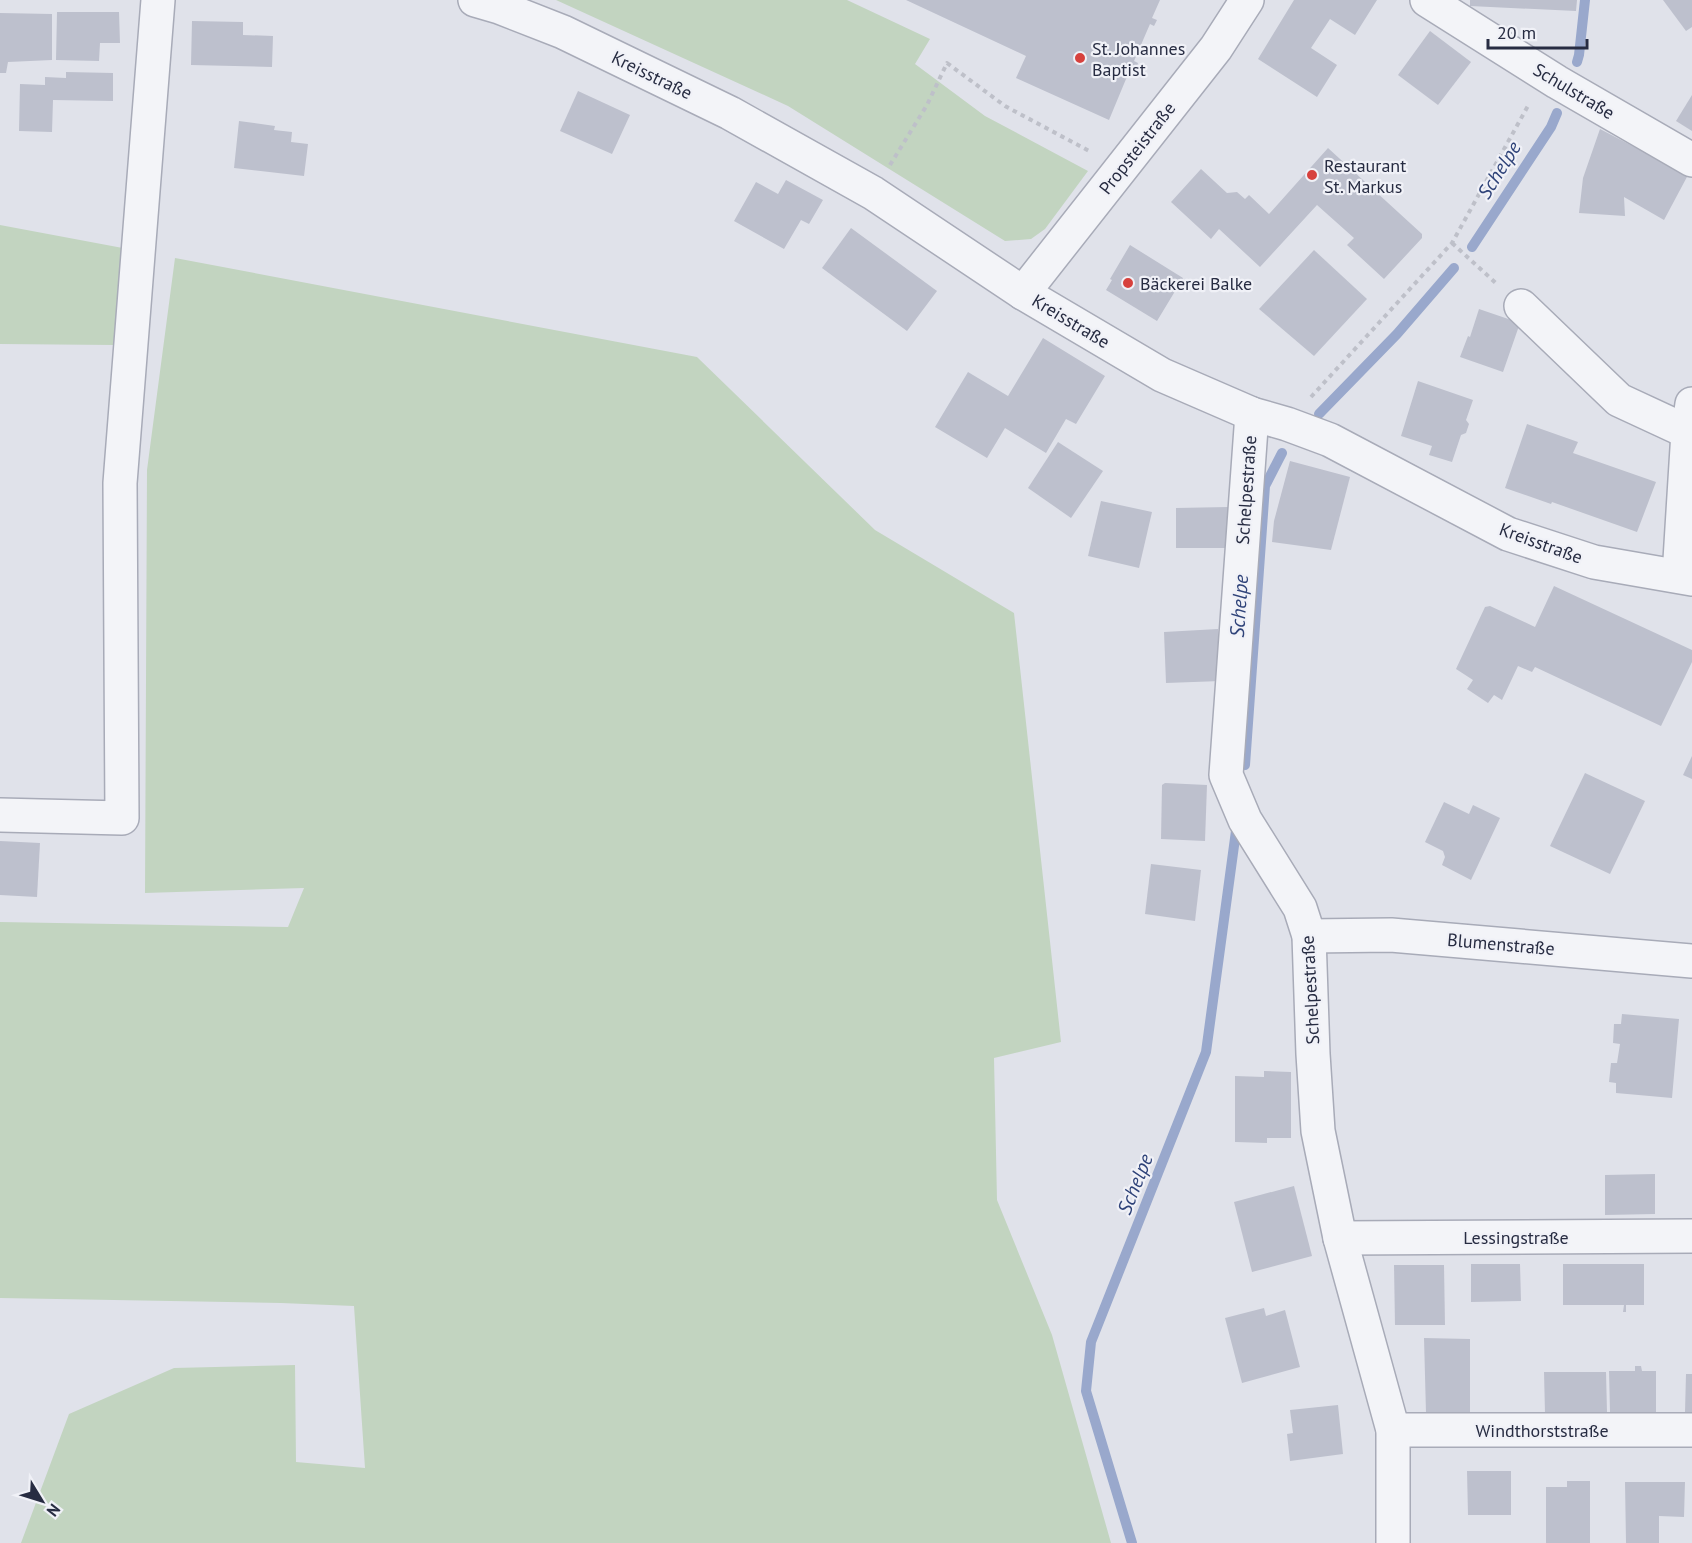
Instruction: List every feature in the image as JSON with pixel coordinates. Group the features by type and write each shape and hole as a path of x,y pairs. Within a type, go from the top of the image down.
{"street":[{"path":"0,815 122,818 120,483 158,0"},
{"name":"Kreisstraße","path":"475,0 563,32 730,113 873,193 1023,293 1162,375 1252,414 1329,440 1508,534 1594,562 1685,578"},
{"name":"Propsteistraße","path":"1023,293 1216,48 1247,0"},
{"name":"Schulstraße","path":"1427,0 1545,74 1692,160"},
{"path":"1521,306 1619,400 1690,418 1685,578"},
{"name":"Schelpestraße","path":"1252,414 1226,775 1245,820 1300,908 1309,936 1318,1131 1340,1238 1393,1430 1393,1543"},
{"name":"Blumenstraße","path":"1309,936 1391,935 1692,961"},
{"name":"Lessingstraße","path":"1340,1238 1692,1236"},
{"name":"Windthorststraße","path":"1393,1430 1692,1430"}],"path":[{"path":"873,193 927,105 947,63 1005,106 1119,170"},
{"path":"1287,424 1452,243 1545,74"},
{"path":"1452,243 1521,306"}],"green space":[{"path":"556,0 847,0 930,39 915,64 985,116 1088,171 1045,229 1031,239 1005,241 788,106"},
{"path":"0,225 128,249 114,345 0,344"},
{"path":"175,258 697,357 875,530 1014,613 1061,1042 994,1058 997,1200 1052,1335 1111,1543 21,1543 69,1414 174,1368 295,1365 296,1462 365,1468 354,1306 0,1298 0,922 288,927 304,888 145,893 147,470"}],"building":[{"name":"St. Johannes Baptist","path":"906,0 1160,0 1152,18 1157,20 1154,26 1150,24 1134,61 1138,63 1136,69 1131,67 1109,120 1016,78 1026,56"},
{"path":"1294,0 1377,0 1355,35 1330,19 1311,48 1337,65 1317,97 1258,59"},
{"path":"1470,0 1577,0 1576,11 1470,6"},
{"path":"1663,0 1692,0 1692,27 1686,31"},
{"path":"57,12 119,12 120,43 100,43 99,61 56,60"},
{"path":"0,13 52,14 52,60 8,62 6,73 0,73"},
{"path":"192,21 243,22 243,35 273,36 272,67 191,65"},
{"path":"1430,31 1471,62 1438,105 1398,75"},
{"path":"66,72 113,73 113,101 53,100 52,132 19,131 20,84 45,85 45,77 66,78"},
{"path":"578,91 630,115 612,154 560,131"},
{"path":"1692,95 1692,131 1676,121"},
{"path":"239,121 275,126 274,130 292,132 291,142 308,144 304,176 234,168"},
{"path":"1600,129 1688,175 1664,220 1624,197 1625,216 1579,213 1583,178"},
{"path":"1328,148 1422,234 1422,238 1384,279 1347,245 1354,238 1317,205 1260,267 1219,229 1211,239 1171,202 1201,169 1227,193 1237,192 1245,199 1249,195 1269,214"},
{"path":"786,180 823,200 809,224 801,220 784,249 734,221 756,182 778,194"},
{"path":"851,228 937,291 907,331 822,268"},
{"path":"1130,245 1183,278 1157,321 1106,290"},
{"path":"1314,250 1367,299 1314,356 1259,309"},
{"path":"1479,309 1520,323 1503,372 1460,357 1468,336 1470,337"},
{"path":"1043,338 1105,376 1076,424 1066,419 1046,453 1005,428 987,458 935,427 968,372 1008,396"},
{"path":"1418,381 1473,400 1466,420 1469,424 1466,433 1461,435 1452,462 1429,455 1432,446 1401,436"},
{"path":"1527,424 1578,442 1573,453 1656,482 1637,532 1505,488"},
{"path":"1058,442 1103,471 1071,518 1028,488"},
{"path":"1290,461 1350,477 1331,550 1272,542 1274,521"},
{"path":"1101,501 1152,512 1139,568 1088,556"},
{"path":"1228,507 1229,548 1176,548 1176,508"},
{"path":"1554,586 1692,650 1692,662 1661,726 1535,667 1532,672 1518,666 1502,700 1494,695 1488,703 1467,689 1473,680 1456,669 1485,607 1490,606 1535,627"},
{"path":"1218,629 1221,681 1166,683 1164,632"},
{"path":"1692,756 1692,779 1683,775"},
{"path":"1585,773 1645,801 1610,874 1550,846"},
{"path":"1165,783 1207,785 1205,841 1161,839 1162,785"},
{"path":"1444,802 1469,814 1473,805 1500,818 1471,880 1442,865 1445,857 1443,851 1425,842"},
{"path":"0,841 40,843 37,897 0,895"},
{"path":"1151,864 1201,870 1195,921 1145,914"},
{"path":"1622,1014 1679,1019 1672,1098 1616,1093 1616,1083 1609,1082 1611,1063 1617,1063 1620,1044 1613,1043 1614,1024 1621,1024"},
{"path":"1264,1071 1291,1072 1291,1138 1267,1138 1267,1143 1235,1142 1235,1076 1264,1077"},
{"path":"1655,1174 1655,1214 1605,1215 1605,1175"},
{"path":"1294,1186 1312,1256 1252,1272 1234,1202"},
{"path":"1471,1264 1520,1264 1521,1301 1471,1302"},
{"path":"1563,1264 1644,1264 1644,1305 1626,1305 1626,1312 1623,1312 1624,1305 1563,1305"},
{"path":"1394,1265 1444,1265 1445,1325 1395,1325"},
{"path":"1264,1308 1266,1316 1285,1310 1300,1367 1242,1383 1225,1318"},
{"path":"1424,1338 1470,1339 1470,1413 1426,1413"},
{"path":"1635,1366 1641,1366 1642,1371 1656,1371 1656,1412 1610,1412 1609,1371 1635,1371"},
{"path":"1544,1372 1606,1372 1607,1412 1545,1413"},
{"path":"1686,1374 1692,1374 1692,1412 1685,1412"},
{"path":"1338,1405 1343,1454 1290,1461 1287,1434 1293,1433 1290,1410"},
{"path":"1467,1471 1511,1471 1511,1515 1468,1515"},
{"path":"1567,1481 1590,1481 1590,1543 1546,1543 1546,1487 1567,1487"},
{"path":"1625,1482 1685,1482 1684,1517 1659,1516 1659,1543 1626,1543"}],"waterway":[{"name":"Schelpe","path":"1577,62 1585,0"},
{"name":"Schelpe","path":"1472,247 1551,127 1557,113"},
{"name":"Schelpe","path":"1319,414 1397,334 1454,268"},
{"name":"Schelpe","path":"1245,765 1265,486 1282,453"},
{"name":"Schelpe","path":"1132,1543 1086,1391 1091,1342 1206,1052 1236,831"}],"place":[{"name":"St. Johannes Baptist","path":"1080,58"},
{"name":"Restaurant St. Markus","path":"1312,175"},
{"name":"Bäckerei Balke","path":"1128,283"}]}
